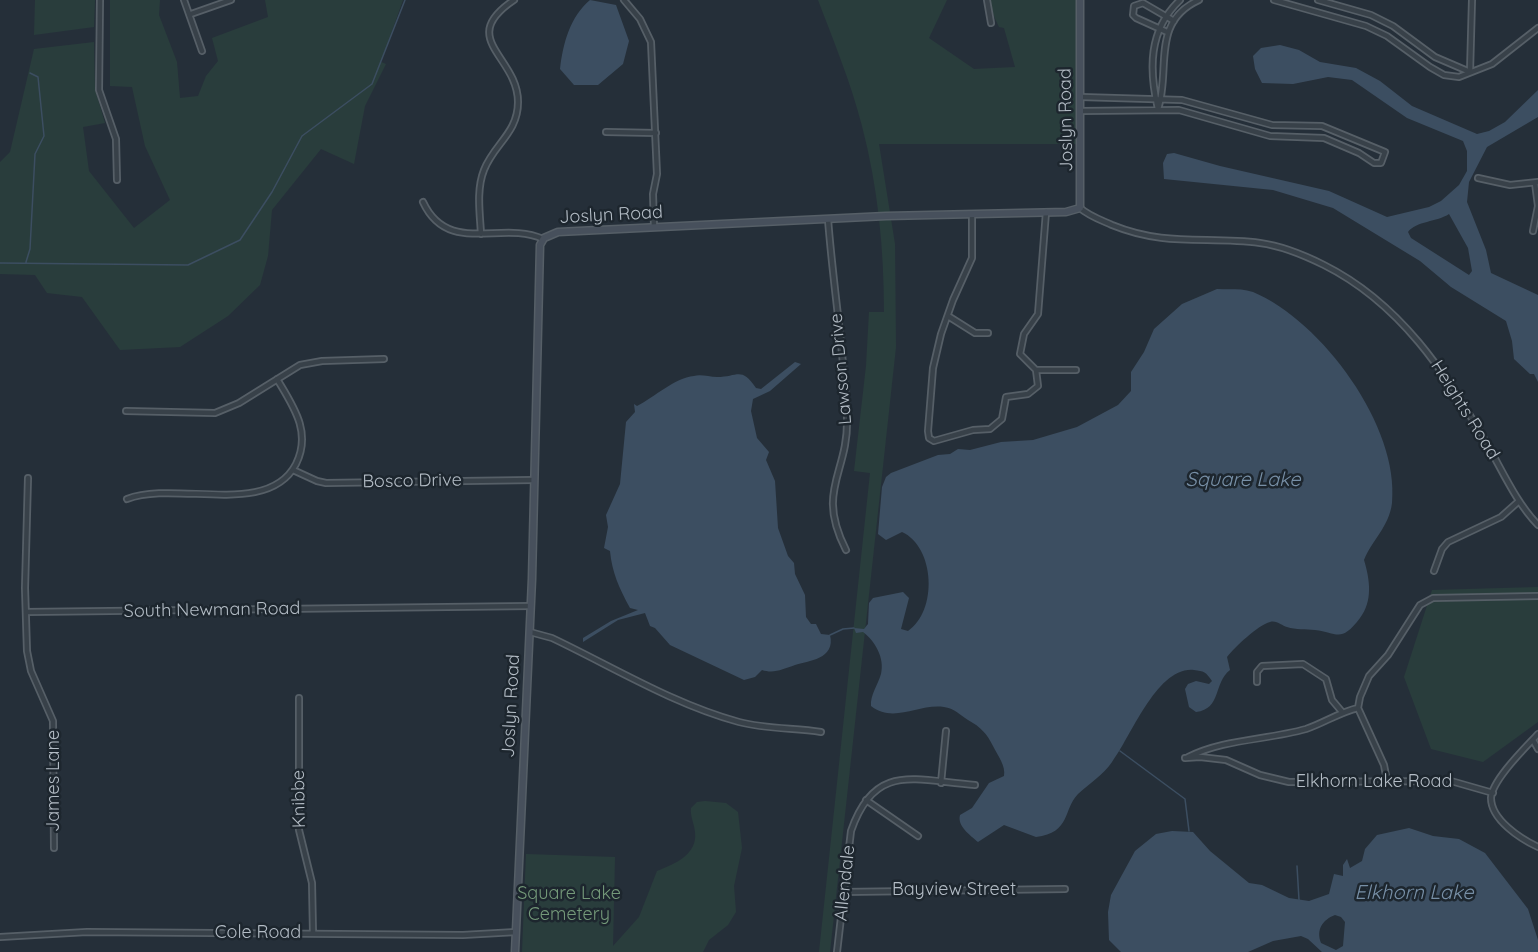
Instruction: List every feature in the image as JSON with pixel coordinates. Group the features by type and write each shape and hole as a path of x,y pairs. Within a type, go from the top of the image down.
{"street":[{"path":"100,0 99,90 116,139 117,180"},
{"path":"184,0 191,14 202,51"},
{"path":"191,14 231,0"},
{"path":"482,234 480,194 482,173 512,131 518,101 512,76 490,41 488,28 494,16 514,0"},
{"path":"624,0 640,19 651,42 657,174 654,194 654,227"},
{"path":"987,0 992,23"},
{"name":"Joslyn Road","path":"515,952 531,606 538,258 543,239 558,232 828,219 1073,211 1080,208 1080,0"},
{"path":"1158,109 1153,93 1152,60 1158,28 1179,0"},
{"path":"1158,109 1162,98 1167,32 1174,21 1199,0"},
{"path":"1274,0 1366,26 1387,36 1444,75 1459,77 1492,64 1538,28"},
{"path":"1318,0 1371,15 1393,26 1435,57 1470,72"},
{"path":"1470,72 1472,0"},
{"path":"1167,32 1136,18 1133,15 1134,6 1143,3 1174,21"},
{"path":"1081,97 1182,100 1283,127 1322,126 1385,152 1380,163 1374,163 1359,153 1324,138 1270,136 1189,112 1158,109 1081,111"},
{"path":"606,132 656,133"},
{"path":"1359,153 1364,144"},
{"path":"1478,178 1510,185 1537,182 1538,206 1533,231"},
{"path":"423,202 439,224 453,231 482,234 525,233 543,239"},
{"name":"Heights Road","path":"1080,208 1117,227 1156,238 1177,241 1225,240 1281,247 1324,265 1350,280 1400,321 1440,367 1519,501 1538,525"},
{"path":"972,214 972,258 948,316 933,368 929,438 939,441 973,430 990,429 1002,419 1006,398 1028,394 1038,386 1036,370 1020,354 1020,344 1038,314 1046,212"},
{"name":"Lawson Drive","path":"828,219 847,429 832,503 834,522 846,550"},
{"path":"948,316 975,333 988,333"},
{"path":"126,411 215,413 239,403 277,379 311,362 384,359"},
{"path":"1036,370 1076,370"},
{"path":"128,500 149,493 245,494 271,489 293,470 301,454 303,441 300,418 277,379"},
{"name":"Bosco Drive","path":"293,470 317,482 326,483 533,480"},
{"path":"26,612 28,478"},
{"path":"1434,571 1442,549 1448,543 1502,517 1519,501"},
{"path":"1387,781 1384,765 1358,708 1369,676 1388,655 1425,600 1450,597 1538,596"},
{"name":"South Newman Road","path":"26,612 531,606"},
{"name":"James Lane","path":"26,612 31,671 49,707 53,721 54,848"},
{"path":"530,632 552,638 722,717 761,727 821,732"},
{"path":"1257,682 1257,672 1262,666 1303,664 1326,678 1332,700 1343,712 1358,708"},
{"name":"Knibbe","path":"299,698 298,830 312,883 313,933"},
{"name":"Elkhorn Lake Road","path":"1343,712 1305,729 1264,739 1207,747 1185,758 1226,760 1260,775 1289,782 1452,781 1492,793"},
{"path":"941,783 946,731"},
{"path":"1538,734 1514,760 1492,793 1495,809 1509,829 1538,847"},
{"path":"1533,740 1538,749"},
{"path":"918,836 866,800 877,789 897,779 975,785"},
{"name":"Allendale","path":"837,952 851,831 856,815 866,800"},
{"name":"Bayview Street","path":"843,892 1065,889"},
{"name":"Cole Road","path":"0,937 87,932 463,935 516,932"}],"green space":[{"path":"35,0 95,0 94,27 34,35"},
{"path":"110,0 160,0 159,15 177,62 180,98 198,96 206,76 218,61 212,38 268,17 265,0 403,0 381,62 386,64 365,106 354,164 321,149 272,210 268,256 260,285 228,316 180,347 120,350 82,297 47,293 35,275 0,274 0,162 10,152 34,49 94,42 95,89 105,123 83,127 89,171 134,228 170,200 145,146 132,87 110,86"},
{"path":"818,0 947,0 929,38 974,69 1015,67 1004,28 999,27 990,8 990,0 1077,0 1078,144 879,144 895,244 896,347 830,952 819,952 870,473 854,471 866,366 869,312 884,312 884,288 879,218 868,149 853,94"},
{"path":"1538,587 1538,722 1483,762 1431,749 1404,677 1432,590"},
{"name":"Square Lake Cemetery","path":"697,802 726,803 738,812 742,848 734,886 736,912 728,925 709,940 703,952 522,952 526,854 615,857 613,946 639,917 657,871 684,858 693,847 695,832 691,808"}],"water":[{"path":"590,0 616,5 629,41 623,64 598,85 574,85 560,69 563,50 577,14"},
{"path":"1280,45 1299,50 1320,62 1356,68 1380,81 1412,106 1477,134 1489,131 1505,122 1538,90 1538,117 1487,147 1469,182 1467,202 1486,250 1491,273 1538,295 1538,382 1534,374 1530,374 1514,359 1506,321 1451,287 1420,261 1333,208 1273,190 1164,179 1163,163 1167,154 1174,153 1329,191 1387,217 1429,207 1441,201 1459,185 1467,171 1467,151 1463,141 1407,118 1352,80 1328,77 1293,84 1262,83 1255,69 1253,56 1261,48","holes":["1449,214 1468,248 1472,271 1469,275 1411,238 1408,232 1416,226"]},
{"name":"Square Lake","path":"1217,289 1253,292 1279,306 1329,351 1370,410 1383,442 1391,473 1392,503 1384,526 1364,560 1369,590 1367,605 1354,626 1343,634 1290,628 1275,622 1259,627 1227,657 1230,670 1221,682 1214,701 1204,710 1196,712 1189,707 1185,689 1188,684 1196,681 1209,684 1212,681 1206,674 1194,670 1181,672 1168,679 1146,705 1112,762 1073,800 1061,826 1047,835 1036,837 1004,825 978,842 962,827 960,815 972,808 989,783 1004,776 1001,761 986,734 977,725 948,708 935,707 889,713 871,706 881,674 882,662 871,640 863,632 856,633 854,628 864,629 868,624 869,603 873,598 903,592 909,598 901,629 908,631 918,622 924,609 929,580 921,551 913,540 902,532 886,540 878,534 882,487 886,477 891,473 938,455 950,454 958,449 970,450 1001,442 1033,440 1077,427 1118,405 1131,391 1131,372 1144,352 1154,329 1182,304"},
{"path":"795,362 801,364 770,391 753,399 751,411 757,438 769,452 766,460 775,481 778,528 805,595 806,617 811,624 816,624 821,634 830,635 829,649 820,658 778,670 762,670 755,677 744,680 670,645 655,628 650,626 645,613 618,620 583,642 583,638 611,621 638,610 630,608 612,566 610,551 604,548 608,527 606,515 620,484 626,422 635,412 634,404 637,406 679,380 697,375 724,377 739,374 747,377 756,388 761,389"},
{"name":"Elkhorn Lake","path":"1409,828 1433,836 1459,839 1485,853 1528,909 1538,940 1538,952 1322,952 1308,939 1301,936 1273,941 1248,952 1121,952 1109,940 1108,912 1111,895 1135,851 1156,834 1172,831 1193,832 1210,851 1249,883 1262,885 1289,898 1309,901 1329,894 1334,874 1343,876 1343,865 1347,859 1350,868 1362,861 1365,849 1377,835","holes":["1335,915 1341,917 1345,922 1343,946 1336,950 1321,943 1319,934 1321,926 1330,917"]}],"waterway":[{"path":"0,263 188,265 240,240 272,192 302,136 372,84 405,0"},
{"path":"26,262 30,249 35,154 44,136 38,77 30,73"},
{"path":"830,635 843,629 854,628"},
{"path":"1120,751 1185,799 1189,831"},
{"path":"1297,866 1299,900"}]}
